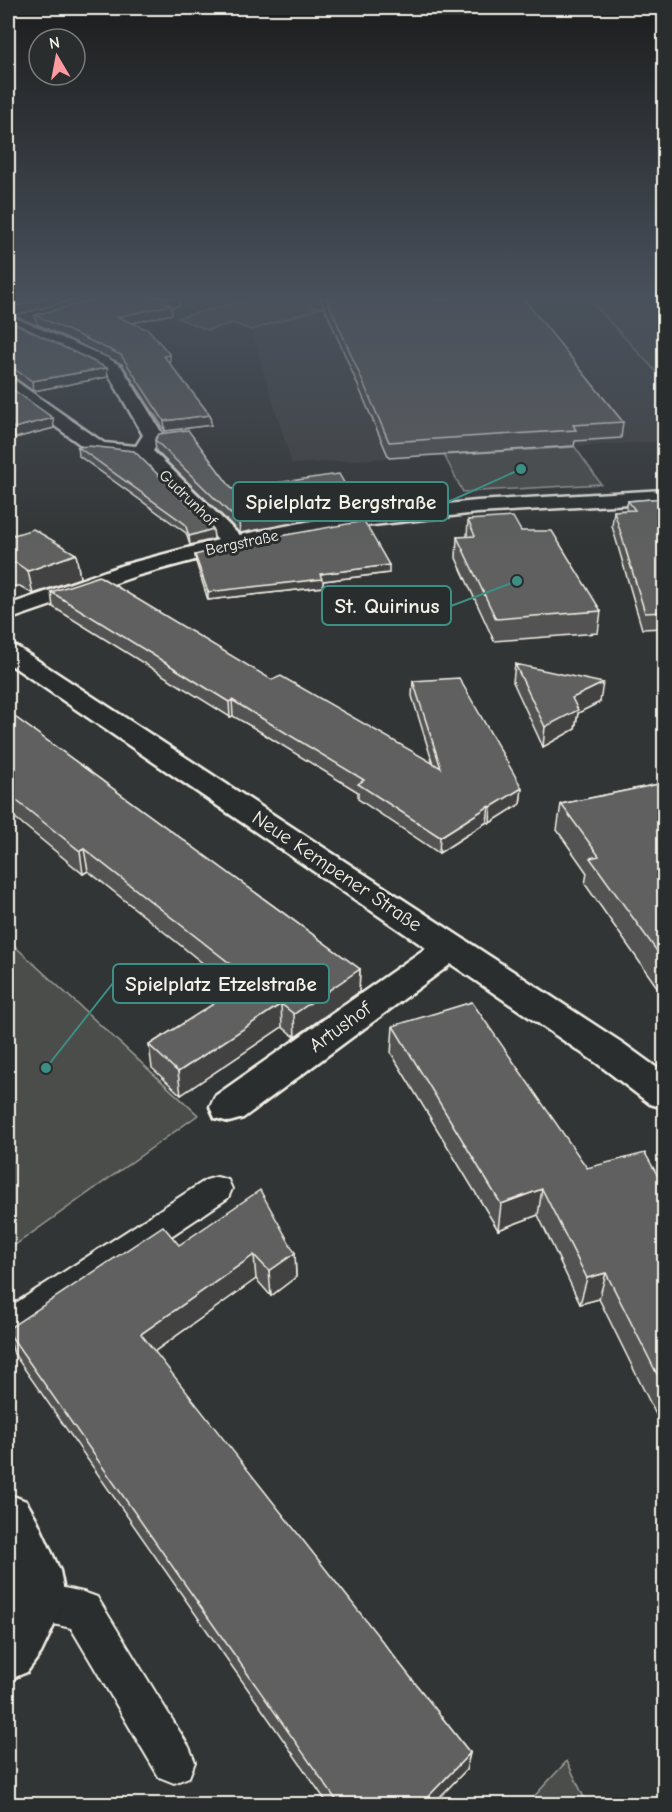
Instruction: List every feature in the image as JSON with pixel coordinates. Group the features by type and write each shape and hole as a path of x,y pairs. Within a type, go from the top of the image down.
{"street":[{"name":"Gudrunhof","path":"122,382 153,435 142,452"},
{"name":"Gudrunhof","path":"8,384 99,449 142,452 234,543"},
{"name":"Bergstraße","path":"8,613 130,570 234,543 359,520 477,507 664,496"},
{"name":"Neue Kempener Straße","path":"8,652 611,1054 664,1094"},
{"name":"Artushof","path":"229,1107 451,947"},
{"path":"8,1519 30,1556 39,1588 30,1622 8,1653"}],"lane":[{"path":"8,1326 217,1189"},
{"path":"36,1601 83,1611 174,1762"}],"shaded area":[{"path":"267,382 664,382 664,441 292,464"},
{"path":"575,447 601,484 463,492 444,455"},
{"path":"8,940 198,1115 8,1250"},
{"path":"567,1761 587,1804 527,1804"}],"building":[{"path":"138,382 184,382 210,415 164,421"},
{"path":"363,382 590,382 623,422 573,425 576,430 389,442"},
{"path":"8,386 53,418 14,428 8,423"},
{"path":"188,430 232,489 339,474 354,500 239,522 155,440 159,434"},
{"path":"78,447 134,451 213,529 189,536 185,524"},
{"path":"664,498 664,612 645,613 614,511 635,510 628,501"},
{"path":"513,517 521,531 552,531 601,611 496,619 457,537 475,536 468,520"},
{"path":"364,521 389,565 320,574 322,579 208,592 195,555 236,544"},
{"path":"33,529 76,554 28,571 16,563 8,563 8,532 14,535"},
{"path":"99,576 272,680 281,676 441,768 413,681 459,678 522,788 440,837 358,784 364,780 232,700 229,702 51,592"},
{"path":"515,664 603,683 572,698 578,710 545,727"},
{"path":"8,712 360,969 294,1014 281,1004 178,1072 149,1045 251,980 84,849 80,851 8,794"},
{"path":"664,783 664,838 662,839 664,841 664,961 590,858 599,856 561,804"},
{"path":"472,1002 587,1168 645,1153 664,1187 664,1388 606,1273 587,1278 542,1189 501,1204 393,1026"},
{"path":"260,1190 295,1253 269,1271 254,1255 141,1334 470,1753 421,1804 339,1804 8,1332 8,1329 163,1226 179,1245"}],"place":[{"name":"Spielplatz Bergstraße","path":"521,469"},
{"name":"St. Quirinus","path":"517,581"},
{"name":"Spielplatz Etzelstraße","path":"46,1068"}]}
